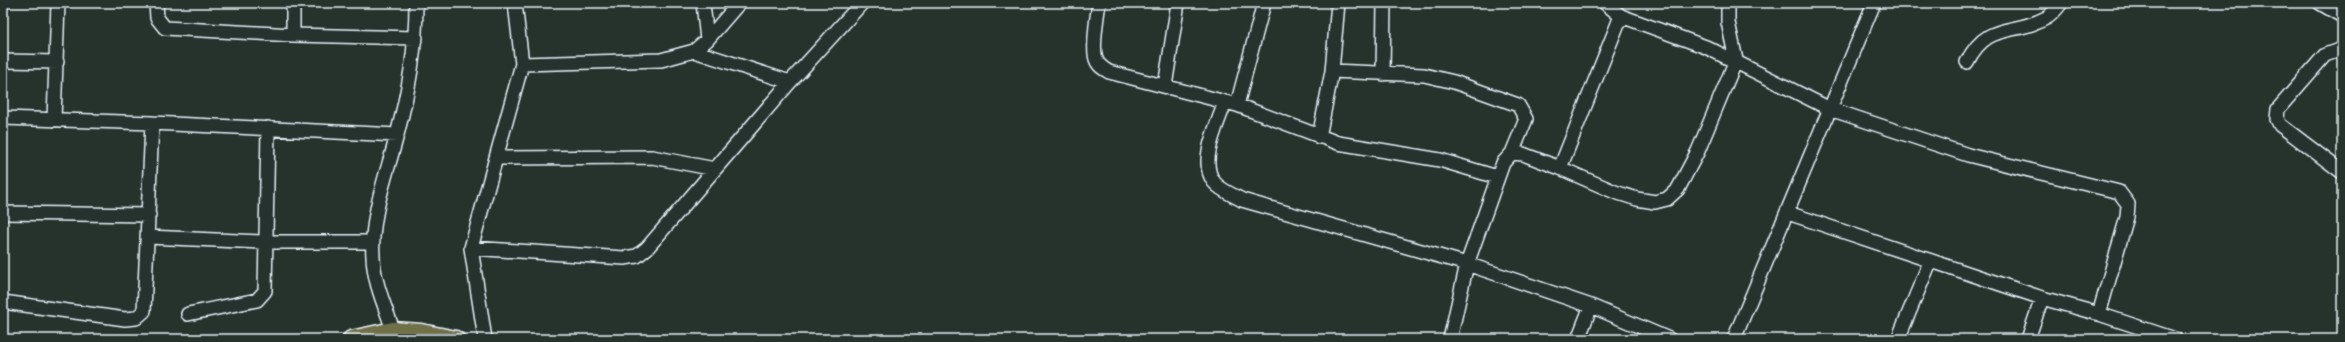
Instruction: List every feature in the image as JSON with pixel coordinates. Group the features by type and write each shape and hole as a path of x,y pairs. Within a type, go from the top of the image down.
{"main road":[{"path":"351,339 393,330 421,332 456,339"}],"street":[{"path":"54,120 58,3"},
{"path":"156,3 157,18 165,28 293,35 416,38"},
{"path":"293,3 293,35"},
{"path":"393,330 375,277 373,242 378,206 412,76 416,38 416,3"},
{"path":"485,339 471,248 522,64 515,3"},
{"path":"704,3 707,40"},
{"path":"522,64 661,60 694,51 707,40 739,3"},
{"path":"471,248 624,258 637,256 647,248 790,82 862,3"},
{"path":"1099,3 1096,23 1096,59 1100,66 1109,72 1231,103 1319,137 1364,149 1440,160 1497,177"},
{"path":"1165,86 1178,3"},
{"path":"1264,3 1231,103 1210,151 1208,168 1214,182 1242,200 1467,264 1591,306 1669,339"},
{"path":"1319,137 1332,71 1338,3"},
{"path":"1383,74 1384,3"},
{"path":"1605,3 1621,16 1706,47 1736,60 1830,109 1968,155 2119,192 2128,204 2127,217 2099,314"},
{"path":"1512,152 1523,154 1560,168 1615,192 1655,202 1667,199 1678,189 1698,151 1736,60 1728,22 1728,3"},
{"path":"1734,339 1788,213 1874,3"},
{"path":"1967,62 1973,50 1984,38 2047,18 2061,3"},
{"path":"2320,3 2342,16"},
{"path":"1560,168 1621,16"},
{"path":"2342,49 2325,55 2278,109 2277,119 2280,125 2342,172"},
{"path":"694,51 790,82"},
{"path":"3,61 57,62"},
{"path":"1332,71 1424,75 1491,94 1518,106 1526,119 1512,152 1503,163 1497,177 1467,264 1450,339"},
{"path":"3,118 268,128 397,135"},
{"path":"3,302 125,319 136,318 144,310 152,123"},
{"path":"188,314 257,300 262,297 265,291 268,128"},
{"path":"497,158 652,157 715,169"},
{"path":"3,213 149,215"},
{"path":"1788,213 1930,262 2175,339"},
{"path":"148,237 267,242 373,242"},
{"path":"1898,339 1930,262"},
{"path":"2028,339 2042,298"},
{"path":"1578,339 1591,306"}]}
